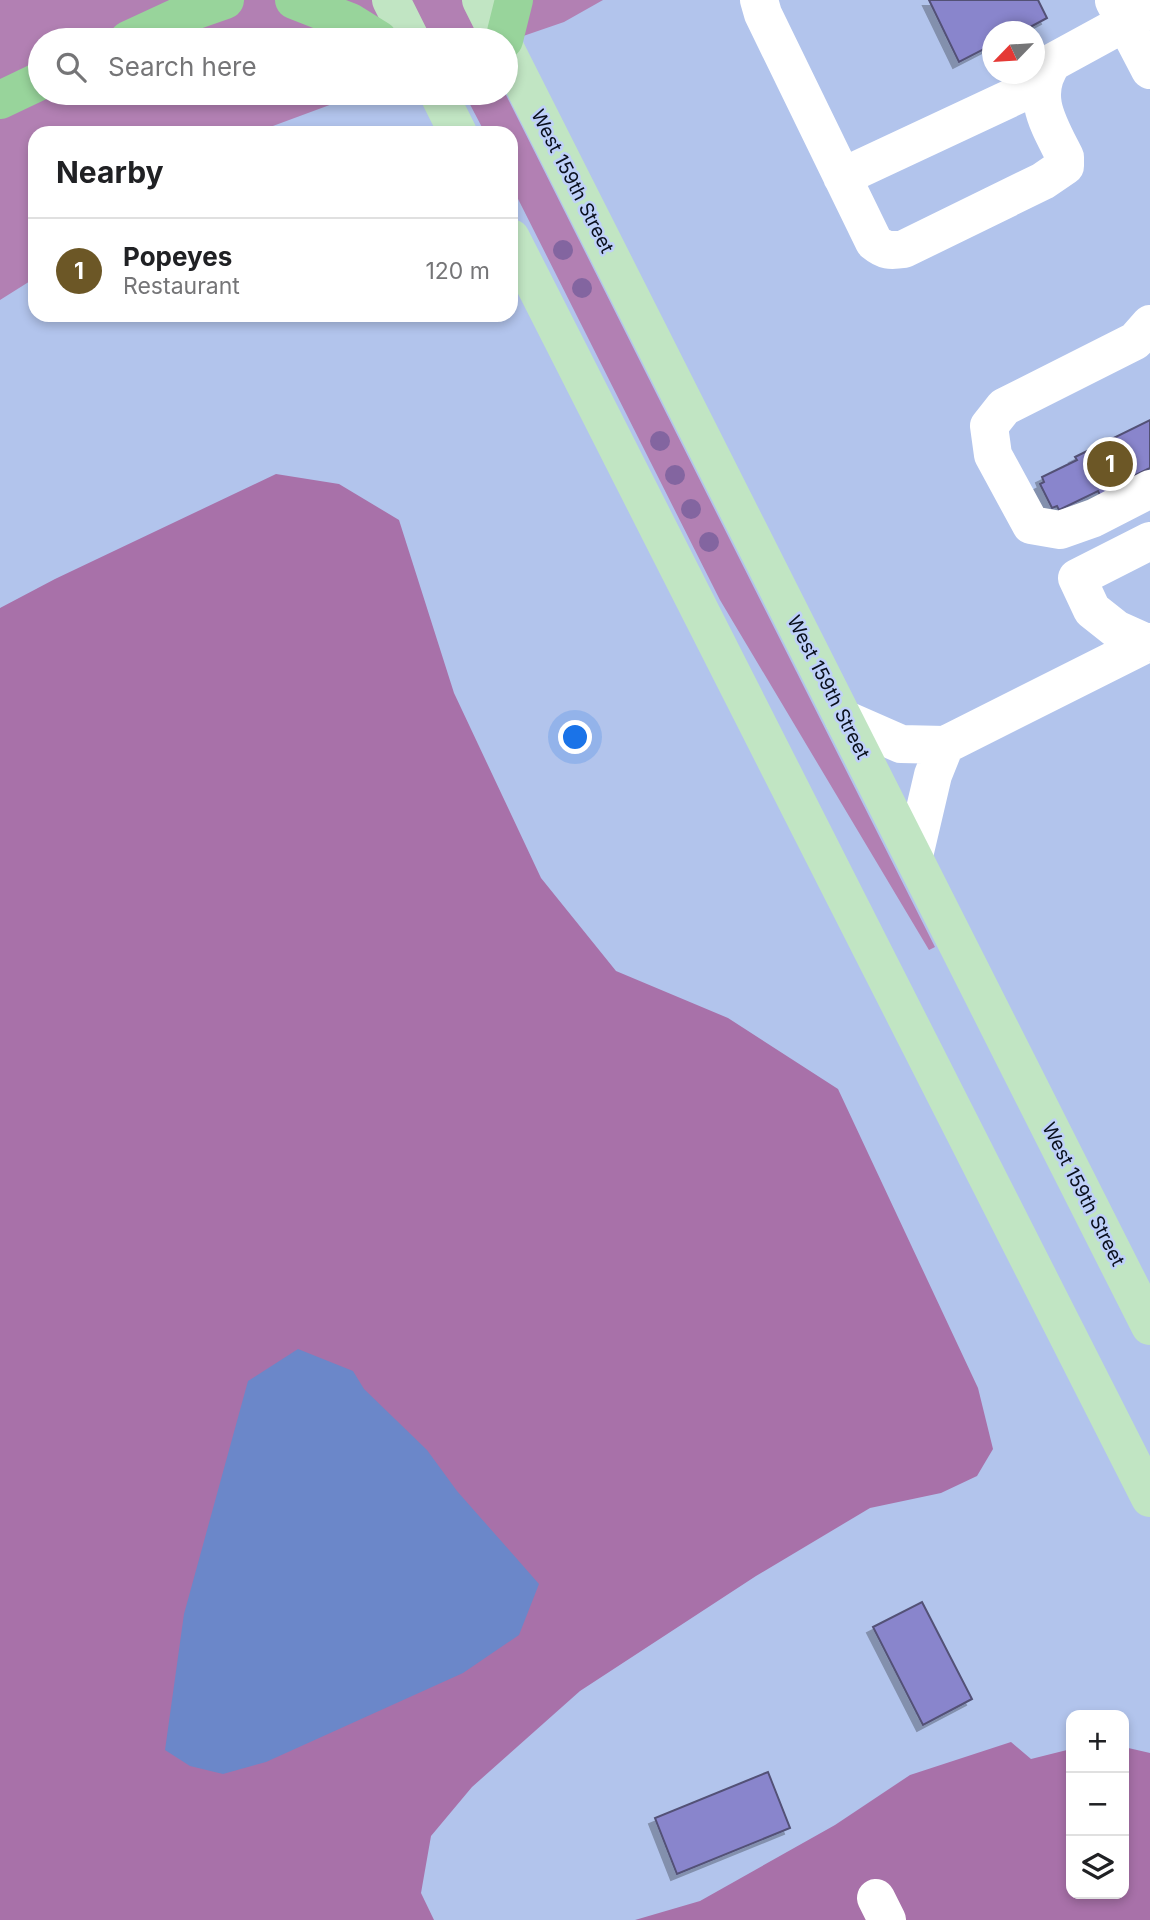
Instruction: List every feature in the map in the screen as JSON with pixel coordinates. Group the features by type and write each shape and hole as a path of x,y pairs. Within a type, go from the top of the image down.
{"highway":[{"path":"154,28 225,0"},
{"path":"294,0 360,28"},
{"path":"506,28 514,0"},
{"path":"0,100 28,87"}],"main road":[{"path":"391,0 405,28"},
{"path":"481,0 496,28"},
{"name":"West 159th Street","path":"518,74 1150,1326"},
{"path":"444,105 454,126"},
{"path":"518,252 1150,1498"}],"lane":[{"path":"759,0 763,14 874,242 884,251 904,249 1043,181 1065,166 1065,157 1041,104 1043,84"},
{"path":"1045,73 1053,62 1130,10 1150,70"},
{"path":"842,177 1041,84"},
{"path":"1150,324 1135,341 1004,407 989,426 993,455 1031,524 1060,530 1094,517 1150,489"},
{"path":"1082,676 1091,635 1092,610 1077,578 1150,541"},
{"path":"1092,610 1116,628 1149,643"},
{"path":"844,719 901,744 945,745 1149,643"},
{"path":"914,856 928,795 945,745"}],"shaded area":[{"path":"0,0 603,0 564,22 518,38 518,28 28,28 28,105 330,105 273,126 28,126 28,282 0,300"},
{"path":"470,105 511,105 935,947 929,950 720,600 518,199 518,126 481,126"},
{"path":"276,474 339,484 399,520 454,693 541,878 616,971 728,1018 838,1089 978,1388 993,1449 977,1476 941,1493 870,1508 756,1576 580,1691 472,1787 431,1836 421,1893 434,1920 0,1920 0,608"},
{"path":"1011,1742 1031,1759 1066,1750 1066,1899 1129,1899 1129,1748 1150,1753 1150,1920 635,1920 700,1901 835,1825 910,1775"}],"water":[{"path":"298,1349 353,1371 364,1389 427,1450 457,1491 539,1584 519,1635 463,1673 266,1762 223,1774 190,1766 165,1750 184,1614 248,1381"}],"building":[{"path":"929,0 1038,0 1047,18 1041,21 982,21 982,50 959,62"},
{"path":"1150,420 1150,468 1125,480 1126,484 1101,497 1098,491 1059,510 1057,506 1052,508 1040,484 1044,482 1042,477 1077,460 1075,457"},
{"path":"922,1602 972,1699 923,1725 873,1627"},
{"path":"768,1772 790,1828 677,1874 655,1818"}],"place":[{"name":"Popeyes","path":"1110,464"}]}
